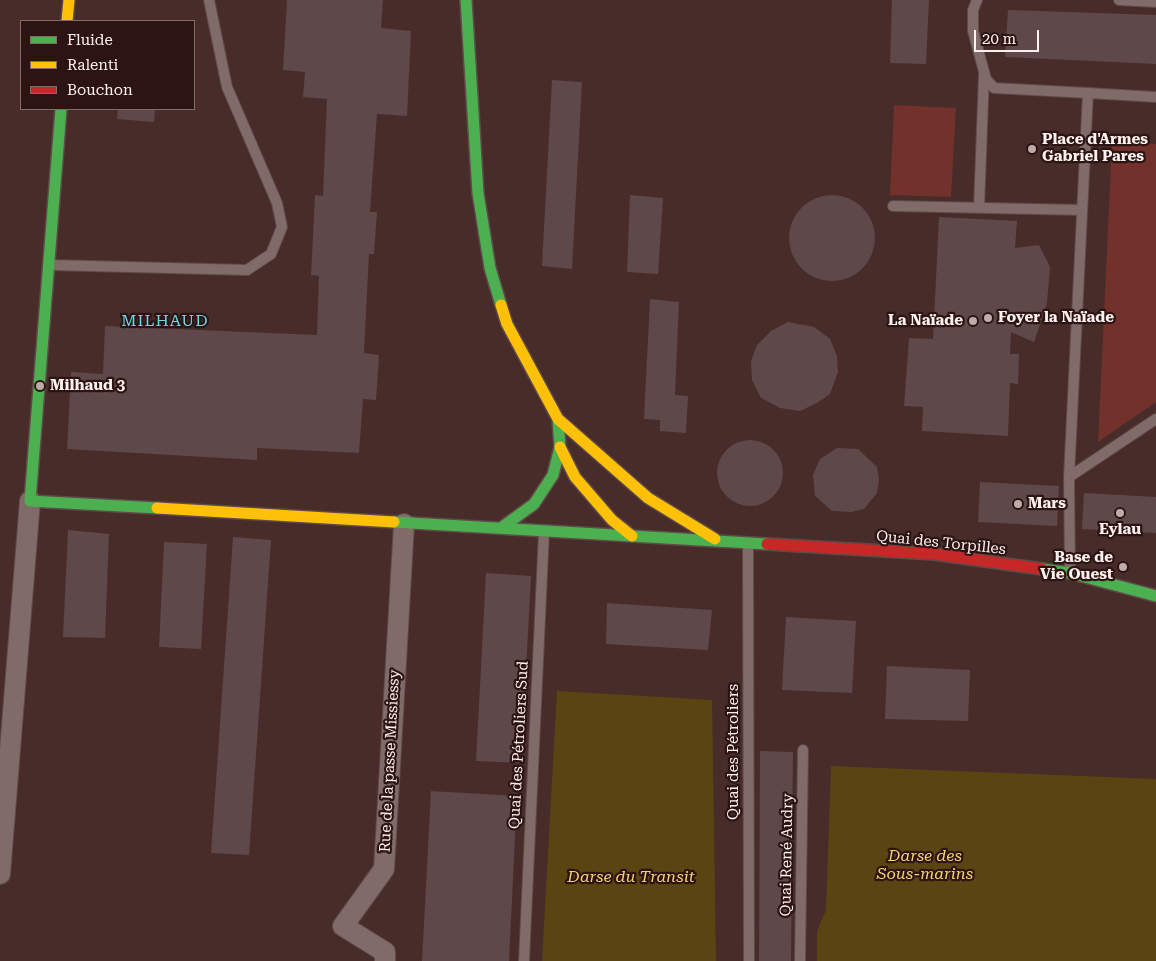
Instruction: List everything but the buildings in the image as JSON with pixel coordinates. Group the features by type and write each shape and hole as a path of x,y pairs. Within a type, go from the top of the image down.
{"street":[{"path":"67,20 69,0"},
{"path":"466,0 478,193 490,268 507,324 558,419 648,498 719,541"},
{"path":"0,874 61,110"},
{"path":"501,528 534,504 553,475 560,447 558,419"},
{"path":"560,447 575,477 612,520 632,536"},
{"name":"Quai des Torpilles","path":"30,501 934,554 1070,573 1156,596"},
{"name":"Rue de la passe Missiessy","path":"385,961 385,952 343,926 384,869 404,524"}],"lane":[{"path":"49,265 247,270 271,254 282,227 277,204 227,87 209,0"},
{"path":"977,0 973,10 973,31 984,73 979,208"},
{"path":"1119,0 1156,2"},
{"path":"984,73 994,88 1156,97"},
{"path":"1070,573 1070,477 1088,93"},
{"path":"893,206 1082,210"},
{"path":"1070,477 1156,419"},
{"name":"Quai des Pétroliers Sud","path":"524,961 544,531"},
{"name":"Quai des Pétroliers","path":"748,543 749,961"},
{"name":"Quai René Audry","path":"800,961 803,750"}],"shaded area":[{"path":"894,105 956,108 951,197 890,195"},
{"path":"1112,142 1156,144 1156,402 1098,442"}],"water":[{"name":"Darse du Transit","path":"557,691 712,700 716,961 542,961"},
{"name":"Darse des Sous-marins","path":"831,766 1156,779 1156,961 817,961 817,931 826,910"}],"traffic: fast":[{"path":"466,0 478,193 490,268 501,305"},
{"path":"61,110 30,501 157,508"},
{"path":"501,528 534,504 553,475 560,447 558,419"},
{"path":"394,522 767,544"},
{"path":"1042,569 1070,573 1156,596"}],"traffic: slow":[{"path":"67,20 69,0"},
{"path":"501,305 507,324 558,419 648,498 715,539"},
{"path":"560,447 575,477 612,520 632,536"},
{"path":"157,508 394,522"}],"traffic: jam":[{"path":"767,544 934,554 1042,569"}],"place":[{"name":"Place d'Armes Gabriel Pares","path":"1032,149"},
{"name":"Foyer la Naïade","path":"988,318"},
{"name":"La Naïade","path":"973,321"},
{"name":"Milhaud 3","path":"40,386"},
{"name":"Mars","path":"1018,504"},
{"name":"Eylau","path":"1120,513"},
{"name":"Base de Vie Ouest","path":"1123,567"}],"district":[{"name":"MILHAUD","path":"165,321"}]}
